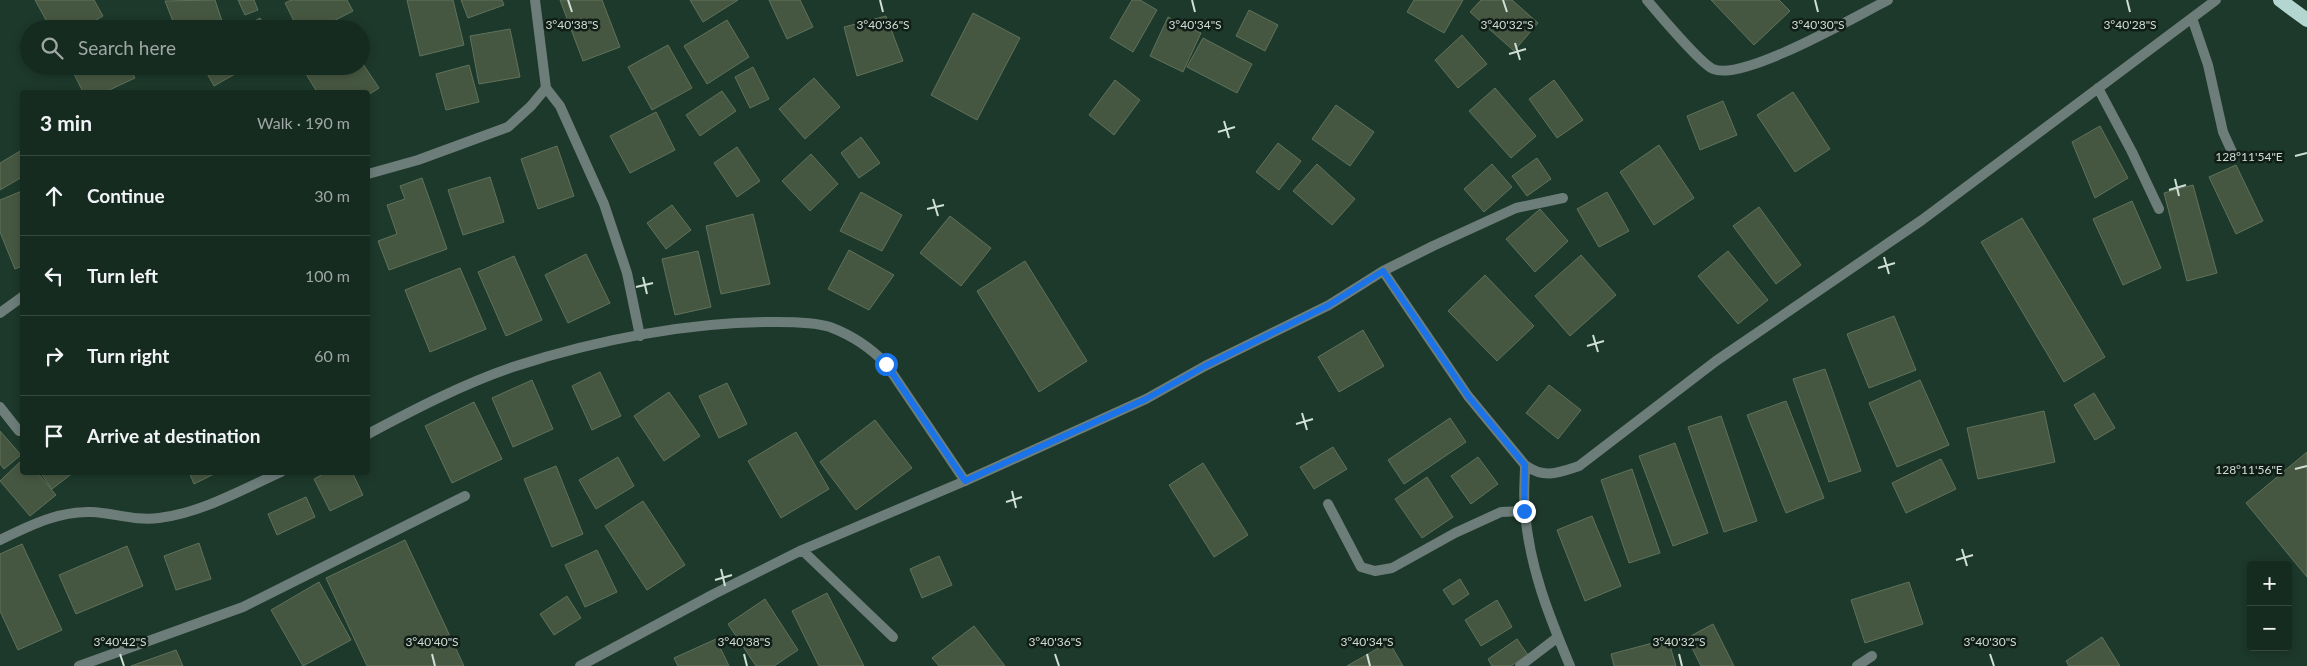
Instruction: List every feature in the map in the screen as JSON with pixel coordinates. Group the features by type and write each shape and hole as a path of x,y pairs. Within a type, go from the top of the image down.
{"highway":[{"path":"2280,0 2307,20"}],"street":[{"path":"534,0 546,88 560,106 604,204 627,273 640,336"},
{"path":"1647,0 1712,69 1732,70 1768,60 1888,0"},
{"path":"1383,271 1468,396 1525,465 1536,473 1549,474 1579,466 1716,361 1922,220 2216,0"},
{"path":"2192,18 2208,65 2223,132 2233,154"},
{"path":"370,173 418,160 508,127 531,106 546,88"},
{"path":"2098,88 2132,152 2159,209"},
{"path":"580,666 714,594 802,550 965,481 1146,399 1205,366 1329,305 1383,271 1516,208 1562,198"},
{"path":"0,313 20,298"},
{"path":"370,433 420,406 515,366 574,350 640,336 738,322 795,322 828,327 872,350 886,364 965,481"},
{"path":"0,407 20,432"},
{"path":"1525,465 1524,511 1529,548 1540,589 1570,666"},
{"path":"0,540 68,512 93,512 129,519 159,518 192,510 274,475"},
{"path":"79,666 243,607 465,496"},
{"path":"1328,504 1361,568 1375,572 1392,568 1455,533 1501,512 1524,511"},
{"path":"802,550 893,637"},
{"path":"1520,666 1558,638"},
{"path":"1857,666 1872,656"}],"building":[{"path":"35,0 94,0 103,16 96,20 46,20"},
{"path":"215,0 222,20 172,20 165,1"},
{"path":"238,0 254,0 258,10 245,15"},
{"path":"291,0 347,0 353,11 336,20 294,20 285,3"},
{"path":"407,0 453,0 464,45 420,56"},
{"path":"461,0 502,0 504,5 468,18"},
{"path":"560,0 602,0 620,47 583,61"},
{"path":"690,0 738,0 703,22"},
{"path":"769,0 800,0 813,27 787,39"},
{"path":"1132,0 1140,0 1157,10 1133,52 1110,38"},
{"path":"1414,0 1463,0 1444,33 1407,12"},
{"path":"1481,0 1512,0 1538,23 1514,51 1470,12"},
{"path":"1711,0 1779,0 1790,11 1754,45"},
{"path":"1249,10 1278,25 1265,51 1236,36"},
{"path":"973,13 1020,38 977,120 931,95"},
{"path":"886,16 903,61 857,76 844,27"},
{"path":"1168,17 1201,33 1183,72 1150,56"},
{"path":"727,20 749,57 707,84 684,46"},
{"path":"510,29 520,77 479,84 470,36"},
{"path":"1462,35 1487,64 1458,88 1435,60"},
{"path":"1203,38 1252,64 1237,93 1187,67"},
{"path":"668,45 692,88 652,110 628,67"},
{"path":"469,65 479,102 446,110 436,74"},
{"path":"753,67 769,99 750,108 735,77"},
{"path":"370,74 379,88 370,94 370,90 316,90 307,75"},
{"path":"74,75 134,75 135,78 109,90 82,90"},
{"path":"208,75 233,75 214,86"},
{"path":"814,78 840,107 805,139 779,109"},
{"path":"1115,80 1140,100 1114,135 1089,115"},
{"path":"1554,80 1583,120 1557,138 1529,99"},
{"path":"1495,88 1536,136 1511,158 1469,111"},
{"path":"722,91 736,111 700,136 686,115"},
{"path":"1793,92 1830,149 1795,172 1757,115"},
{"path":"1723,101 1737,135 1700,150 1687,116"},
{"path":"1336,105 1374,132 1350,166 1312,139"},
{"path":"656,112 675,150 630,173 610,136"},
{"path":"2100,126 2128,178 2095,198 2072,142"},
{"path":"861,137 880,163 859,178 841,153"},
{"path":"1278,143 1301,161 1279,190 1256,172"},
{"path":"1659,145 1694,198 1654,225 1620,172"},
{"path":"557,146 574,196 538,209 521,159"},
{"path":"737,147 760,181 737,197 714,163"},
{"path":"20,151 20,178 0,190 0,163"},
{"path":"811,154 838,184 810,211 782,181"},
{"path":"1537,158 1551,179 1527,196 1512,176"},
{"path":"1317,164 1355,199 1332,225 1293,191"},
{"path":"1492,164 1512,187 1484,212 1464,189"},
{"path":"2236,165 2263,221 2236,234 2209,177"},
{"path":"490,177 504,222 463,235 448,190"},
{"path":"422,178 447,249 389,270 378,241 397,234 387,205 405,199 400,186"},
{"path":"2193,185 2217,273 2187,281 2164,193"},
{"path":"20,192 20,267 15,269 0,232 0,200"},
{"path":"861,192 902,215 882,251 840,231"},
{"path":"1607,192 1629,231 1599,247 1577,209"},
{"path":"2132,201 2161,268 2123,285 2093,219"},
{"path":"672,205 691,230 666,249 647,223"},
{"path":"1759,207 1801,265 1776,284 1733,226"},
{"path":"1540,209 1568,241 1535,272 1506,239"},
{"path":"753,214 770,284 721,294 706,226"},
{"path":"950,216 991,248 961,286 920,253"},
{"path":"2022,218 2105,357 2064,382 1981,242"},
{"path":"849,250 894,275 869,310 828,289"},
{"path":"698,251 711,307 675,315 662,259"},
{"path":"1728,251 1768,300 1738,324 1698,276"},
{"path":"586,254 610,303 568,323 545,275"},
{"path":"1581,255 1616,295 1570,336 1535,296"},
{"path":"514,256 542,320 506,336 478,272"},
{"path":"1025,261 1087,361 1039,392 977,291"},
{"path":"460,268 486,329 430,352 405,290"},
{"path":"1485,275 1534,326 1497,361 1448,311"},
{"path":"1894,316 1916,370 1869,388 1847,334"},
{"path":"1363,330 1384,366 1339,392 1318,357"},
{"path":"1825,369 1861,471 1829,482 1793,379"},
{"path":"600,372 621,416 592,430 572,386"},
{"path":"532,380 553,429 513,447 492,398"},
{"path":"1920,380 1949,445 1897,467 1869,403"},
{"path":"727,383 747,424 719,438 699,396"},
{"path":"1549,385 1581,410 1558,439 1526,413"},
{"path":"669,392 700,436 664,461 634,416"},
{"path":"2094,393 2115,428 2095,440 2074,405"},
{"path":"1786,401 1824,498 1786,513 1747,415"},
{"path":"474,402 502,459 452,483 425,426"},
{"path":"2044,411 2055,462 1978,479 1967,428"},
{"path":"1721,416 1757,521 1724,532 1688,427"},
{"path":"1450,418 1466,442 1404,484 1388,460"},
{"path":"875,420 912,468 856,510 820,462"},
{"path":"0,431 20,456 4,469 0,464"},
{"path":"796,432 829,489 781,518 748,461"},
{"path":"1675,443 1708,533 1673,546 1639,456"},
{"path":"1333,447 1347,469 1314,489 1300,467"},
{"path":"2307,452 2307,577 2246,503"},
{"path":"618,457 634,486 596,509 579,480"},
{"path":"1478,457 1498,484 1471,504 1451,476"},
{"path":"1941,459 1956,489 1906,513 1892,483"},
{"path":"20,462 20,475 39,475 56,495 30,516 0,481"},
{"path":"1203,463 1248,535 1214,557 1169,485"},
{"path":"556,466 583,534 552,547 524,479"},
{"path":"1632,469 1660,553 1629,563 1601,480"},
{"path":"42,475 70,475 52,489"},
{"path":"190,475 212,475 194,484"},
{"path":"321,475 353,475 363,495 330,511 314,479"},
{"path":"1427,477 1453,517 1422,538 1395,499"},
{"path":"306,497 315,517 277,535 268,514"},
{"path":"643,501 685,565 647,590 605,526"},
{"path":"1592,516 1621,586 1585,601 1557,530"},
{"path":"405,540 464,666 367,666 326,578"},
{"path":"199,543 211,579 176,590 164,556"},
{"path":"22,544 62,630 18,650 0,611 0,554"},
{"path":"127,546 143,586 76,614 59,575"},
{"path":"597,550 617,592 585,607 565,565"},
{"path":"939,556 952,585 922,598 910,569"},
{"path":"1460,579 1469,594 1453,605 1443,590"},
{"path":"319,582 351,640 303,666 271,610"},
{"path":"1909,582 1923,624 1865,643 1851,600"},
{"path":"827,593 864,666 819,666 792,611"},
{"path":"567,596 581,618 554,635 540,614"},
{"path":"765,599 798,650 774,666 756,666 728,624"},
{"path":"1497,600 1512,627 1481,646 1465,620"},
{"path":"1713,624 1734,666 1701,666 1687,638"},
{"path":"974,626 1005,666 939,666 932,658"},
{"path":"2102,637 2120,666 2069,666 2066,661"},
{"path":"716,639 729,666 678,666 674,658"},
{"path":"1517,639 1528,655 1511,666 1492,666 1488,659"},
{"path":"1668,639 1676,666 1614,666 1611,654"},
{"path":"1389,642 1403,666 1347,666"},
{"path":"176,650 183,666 131,666"}],"route":[{"path":"886,364 965,481 1146,399 1205,366 1329,305 1383,271 1468,396 1525,465 1524,511"}]}
